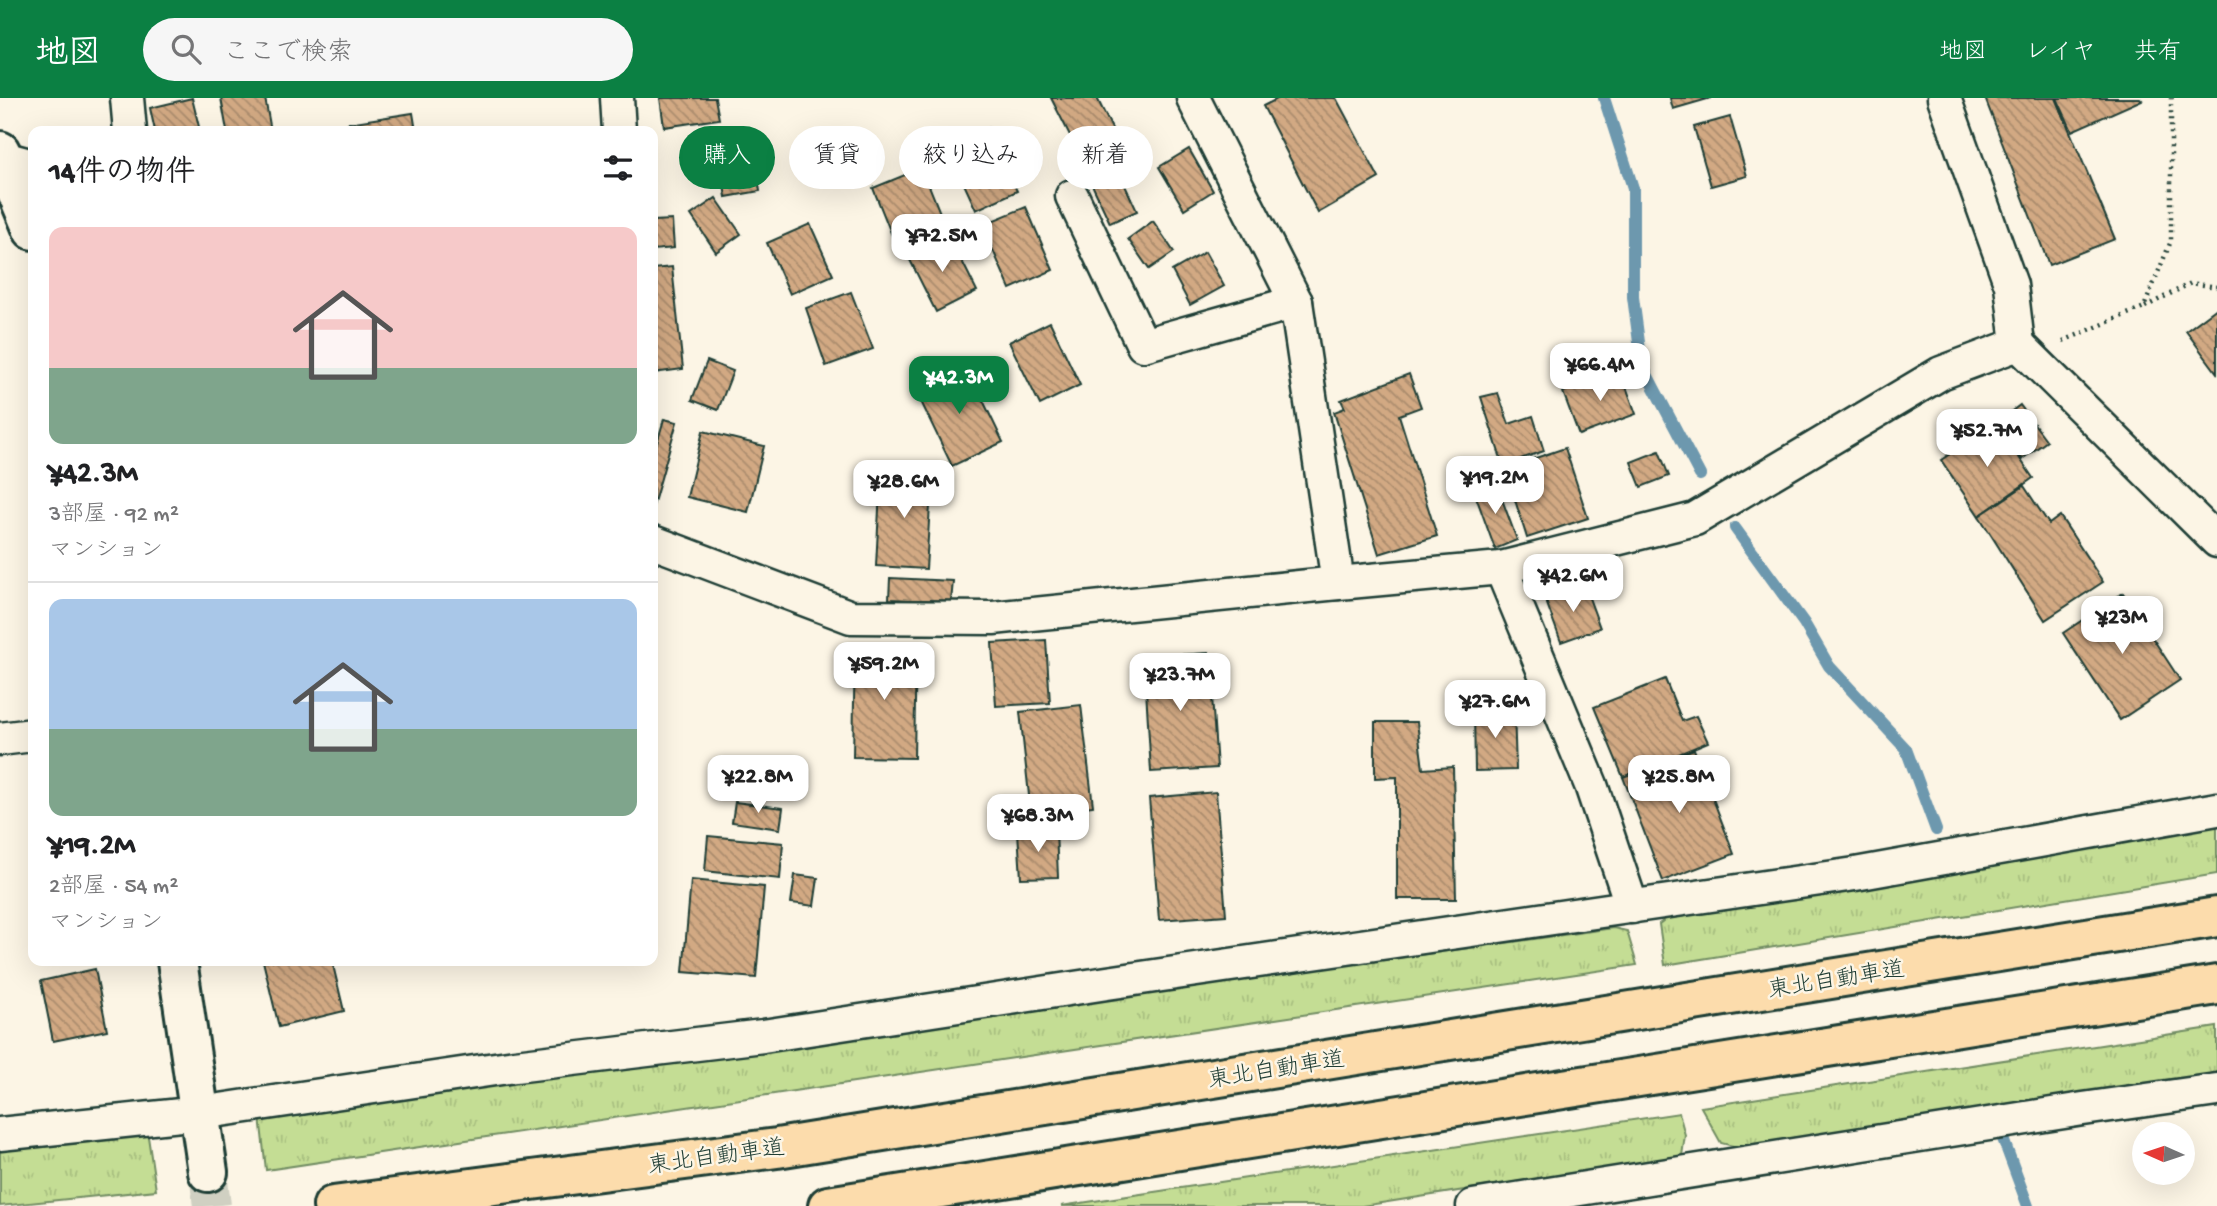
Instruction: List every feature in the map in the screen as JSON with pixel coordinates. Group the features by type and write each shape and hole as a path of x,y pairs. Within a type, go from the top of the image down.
{"highway":[{"name":"東北自動車道","path":"333,1206 777,1148 2217,917"},
{"path":"828,1206 2217,985"}],"street":[{"path":"127,98 130,126"},
{"path":"617,98 619,126"},
{"path":"1193,98 1296,302 1338,583"},
{"path":"1944,98 2011,285 2024,349 2217,541"},
{"path":"12,158 28,213"},
{"path":"1072,196 1143,345 1296,302"},
{"path":"658,544 851,617 993,618 1501,568 1695,519 1941,373 2024,349"},
{"path":"1501,568 1591,785 1632,906"},
{"path":"0,738 28,735"},
{"path":"0,1134 200,1114 515,1066 763,1037 1121,981 1855,874 2217,809"},
{"path":"178,966 208,1172"},
{"path":"1473,1206 2217,1090"}],"path":[{"path":"2144,307 2171,241 2171,98"},
{"path":"2024,349 2144,307 2191,283 2217,287"}],"green space":[{"path":"2217,824 2217,874 1665,965 1659,924 1671,915"},
{"path":"1613,928 1627,931 1637,965 266,1170 260,1116"},
{"path":"2217,1027 2217,1074 1737,1147 1721,1143 1701,1107"},
{"path":"1679,1113 1685,1135 1682,1156 1362,1206 1061,1206"},
{"path":"147,1130 156,1190 0,1206 0,1147"}],"building":[{"path":"192,98 199,126 154,126 150,108"},
{"path":"221,98 265,98 270,126 226,126"},
{"path":"660,98 715,98 719,119 664,127"},
{"path":"1051,98 1097,98 1111,126 1065,126"},
{"path":"1279,98 1336,98 1379,178 1318,213 1263,106"},
{"path":"1670,98 1711,98 1673,109"},
{"path":"1985,98 2056,98 2115,239 2049,265"},
{"path":"2057,98 2140,98 2142,100 2072,131"},
{"path":"413,113 415,126 348,126 348,123"},
{"path":"1730,117 1747,176 1711,186 1694,127"},
{"path":"1189,149 1213,191 1184,209 1159,167"},
{"path":"899,177 899,189 930,189 944,223 895,243 873,189 885,189 885,183"},
{"path":"725,189 760,189 760,191 726,197"},
{"path":"966,189 1016,189 1017,191 976,210"},
{"path":"1094,189 1127,189 1137,211 1110,223"},
{"path":"716,198 741,234 716,252 691,215"},
{"path":"1026,207 1053,270 1010,289 982,225"},
{"path":"672,220 674,248 658,250 658,221"},
{"path":"1153,221 1174,252 1149,269 1128,239"},
{"path":"810,224 833,275 790,294 767,243"},
{"path":"949,235 977,291 936,312 908,256"},
{"path":"1205,252 1224,286 1190,305 1172,271"},
{"path":"672,267 683,369 658,372 658,268"},
{"path":"851,292 873,349 826,366 806,308"},
{"path":"2217,308 2217,373 2186,331"},
{"path":"1050,322 1080,385 1040,405 1009,342"},
{"path":"707,361 733,371 718,410 692,400"},
{"path":"966,365 1003,442 952,466 915,389"},
{"path":"1620,370 1636,414 1579,435 1563,392"},
{"path":"1409,374 1421,407 1399,415 1437,536 1379,554 1334,412 1345,408 1341,400"},
{"path":"1498,393 1509,424 1533,416 1544,451 1503,465 1481,397"},
{"path":"2020,405 2047,441 2022,459 1996,423"},
{"path":"664,419 677,422 658,488 658,440"},
{"path":"1996,423 2033,478 1979,516 1941,460"},
{"path":"703,431 764,446 748,512 687,497"},
{"path":"1565,448 1588,518 1527,538 1515,500 1525,496 1515,465"},
{"path":"1659,451 1669,476 1641,487 1631,462"},
{"path":"881,471 932,474 926,569 876,566"},
{"path":"1496,483 1517,540 1495,549 1474,491"},
{"path":"2024,486 2049,524 2060,516 2103,582 2045,620 1979,516"},
{"path":"890,578 953,581 951,602 889,599"},
{"path":"1585,587 1600,628 1561,642 1546,601"},
{"path":"2123,593 2180,680 2120,720 2063,633"},
{"path":"1046,640 1050,703 996,706 992,643"},
{"path":"855,646 916,647 914,758 853,757"},
{"path":"1209,653 1217,768 1151,772 1144,657"},
{"path":"1665,679 1682,721 1696,716 1708,742 1623,777 1594,707"},
{"path":"1081,705 1093,806 1031,814 1020,712"},
{"path":"1514,709 1516,770 1475,771 1474,710"},
{"path":"1375,722 1417,722 1423,769 1453,767 1456,899 1397,899 1397,777 1375,778"},
{"path":"1694,749 1734,854 1663,881 1623,777"},
{"path":"1216,792 1226,915 1159,920 1149,798"},
{"path":"735,802 783,808 780,829 732,822"},
{"path":"1056,830 1058,877 1021,878 1018,832"},
{"path":"708,836 783,843 780,879 705,871"},
{"path":"795,875 818,878 814,906 791,903"},
{"path":"691,880 764,887 756,978 683,972"},
{"path":"264,966 333,966 344,1011 279,1027"},
{"path":"95,969 107,1030 53,1041 41,981"}],"waterway":[{"path":"1604,98 1633,188 1633,297 1642,365 1700,475"},
{"path":"1735,528 1804,623 1829,666 1906,749 1936,830"},
{"path":"2002,1136 2028,1206"}],"tunnel":[{"path":"208,1172 212,1206"}]}
